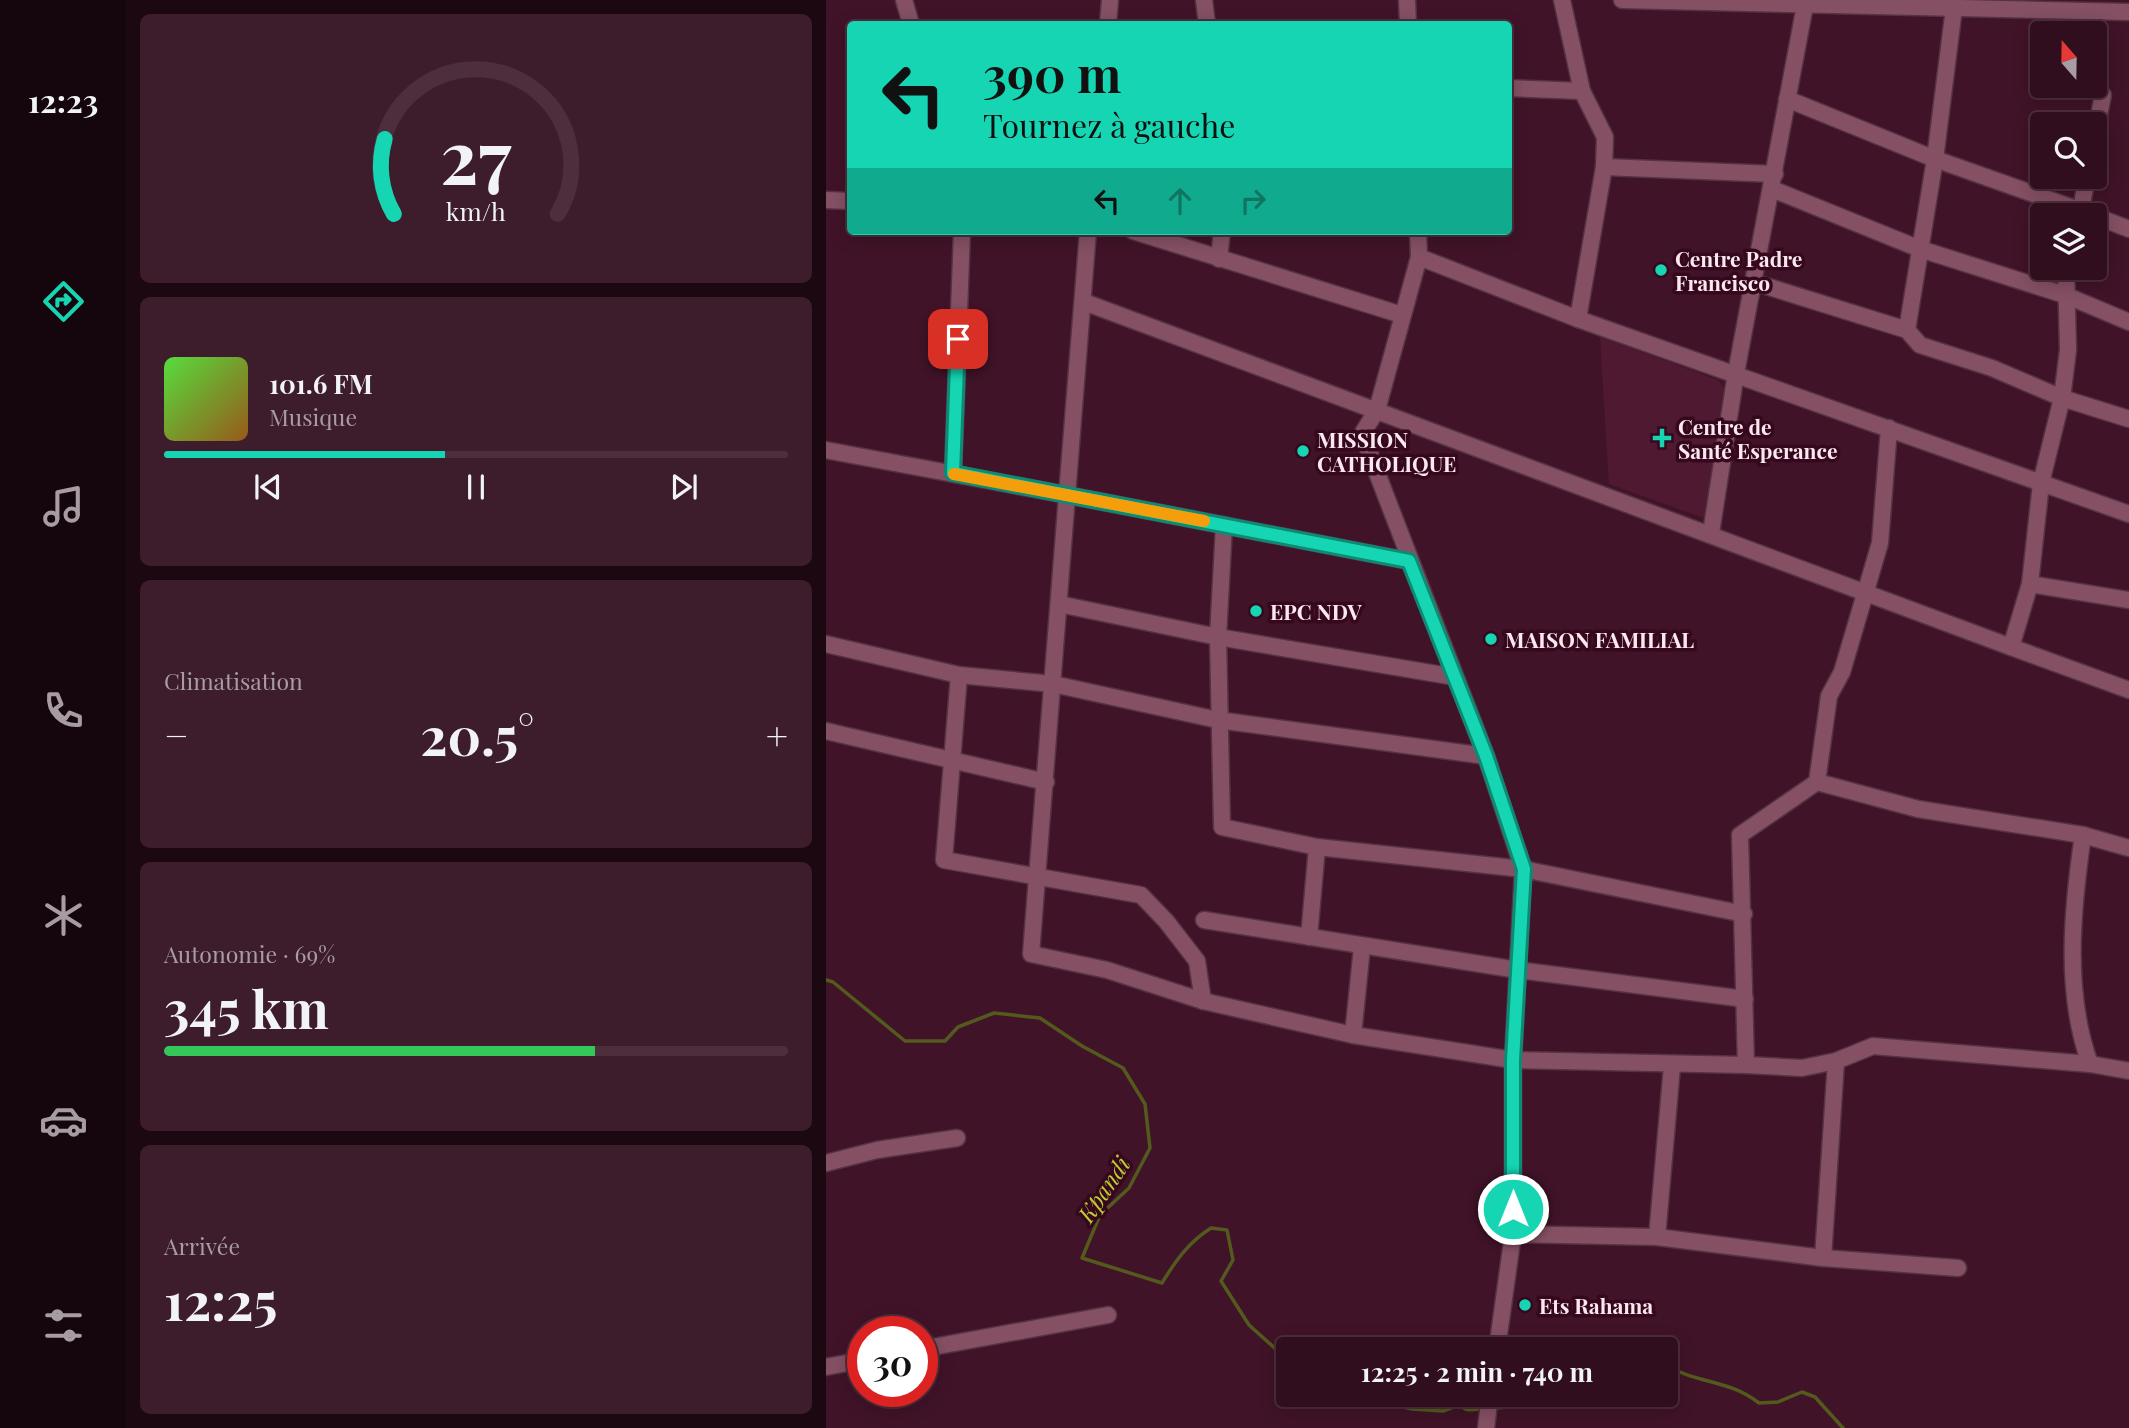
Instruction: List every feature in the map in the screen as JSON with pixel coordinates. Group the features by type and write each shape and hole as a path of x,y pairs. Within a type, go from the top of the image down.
{"street":[{"path":"904,0 910,21"},
{"path":"1108,21 1110,0"},
{"path":"1204,0 1207,21"},
{"path":"1406,0 1408,21"},
{"path":"1562,0 1582,91 1605,137 1604,167 1578,318"},
{"path":"1622,0 1955,4 2129,12"},
{"path":"1711,533 1752,282 1806,2"},
{"path":"1907,330 1935,159 1955,4"},
{"path":"1512,88 1582,91"},
{"path":"1787,99 1935,159 2057,203"},
{"path":"1604,167 1773,181 1920,248 2065,295 2129,323"},
{"path":"826,200 847,201"},
{"path":"2107,221 2129,229"},
{"path":"953,473 962,235"},
{"path":"1088,235 1031,954 1107,971 1203,1001 1353,1035 1513,1060 1802,1068 1836,1061 1873,1046 2090,1064 2129,1071"},
{"path":"1145,235 1402,315"},
{"path":"1219,259 1222,235"},
{"path":"1418,235 1419,257 1377,410 1362,434 1486,756 1524,869 1513,1060 1513,1234 1499,1337"},
{"path":"1419,257 1578,318 2129,514"},
{"path":"2011,647 2030,584 2041,483 2062,398 2068,350 2066,280"},
{"path":"1752,282 1907,330 1920,345 1992,368 2062,398 2129,419"},
{"path":"1084,302 2129,690"},
{"path":"1746,1065 1740,835 1817,782 1829,696 1842,672 1880,543 1889,428"},
{"path":"826,450 1409,561"},
{"path":"1224,525 1218,637 1222,827 1317,847 1524,869 1744,914"},
{"path":"2030,584 2129,600"},
{"path":"1059,604 1218,637 1455,677"},
{"path":"826,644 959,675 1053,684 1218,720 1486,756"},
{"path":"959,675 944,860 1038,874 1141,895 1166,921 1197,961 1203,1001"},
{"path":"826,731 1046,782"},
{"path":"1817,782 1918,809 2084,835 2129,848"},
{"path":"2084,835 2074,897 2073,941 2079,1034 2090,1064"},
{"path":"1309,937 1317,847"},
{"path":"1204,920 1518,970 1745,999"},
{"path":"1353,1035 1362,947"},
{"path":"1823,1258 1836,1061"},
{"path":"1657,1237 1672,1066"},
{"path":"826,1163 877,1150 957,1138"},
{"path":"1513,1234 1657,1237 1823,1258 1958,1268"},
{"path":"938,1346 1108,1315"},
{"path":"826,1367 847,1363"},
{"path":"1486,1428 1489,1407"}],"shaded area":[{"name":"Centre de Santé Esperance","path":"1600,337 1718,380 1726,391 1704,518 1609,484"}],"waterway":[{"name":"Kpandi","path":"826,980 833,982 905,1041 945,1041 958,1027 994,1013 1040,1018 1082,1046 1123,1068 1145,1104 1150,1148 1129,1188 1100,1215 1082,1258 1162,1283 1184,1252 1203,1233 1211,1228 1227,1230 1233,1260 1221,1281 1249,1325 1276,1349"},
{"path":"1678,1371 1724,1385 1759,1403 1778,1402 1802,1392 1815,1397 1843,1428"},
{"name":"Kpandi","path":"1404,1407 1443,1411 1453,1407"}],"slow traffic":[{"path":"954,474 1204,521"}],"place":[{"name":"Centre Padre Francisco","path":"1661,270"},
{"name":"Centre de Santé Esperance","path":"1662,438"},
{"name":"MISSION CATHOLIQUE","path":"1303,451"},
{"name":"EPC NDV","path":"1256,611"},
{"name":"MAISON FAMILIAL","path":"1491,639"},
{"name":"Ets Rahama","path":"1525,1305"}],"route":[{"path":"958,339 953,473 1409,561 1486,756 1524,869 1513,1060 1513,1209"}]}
